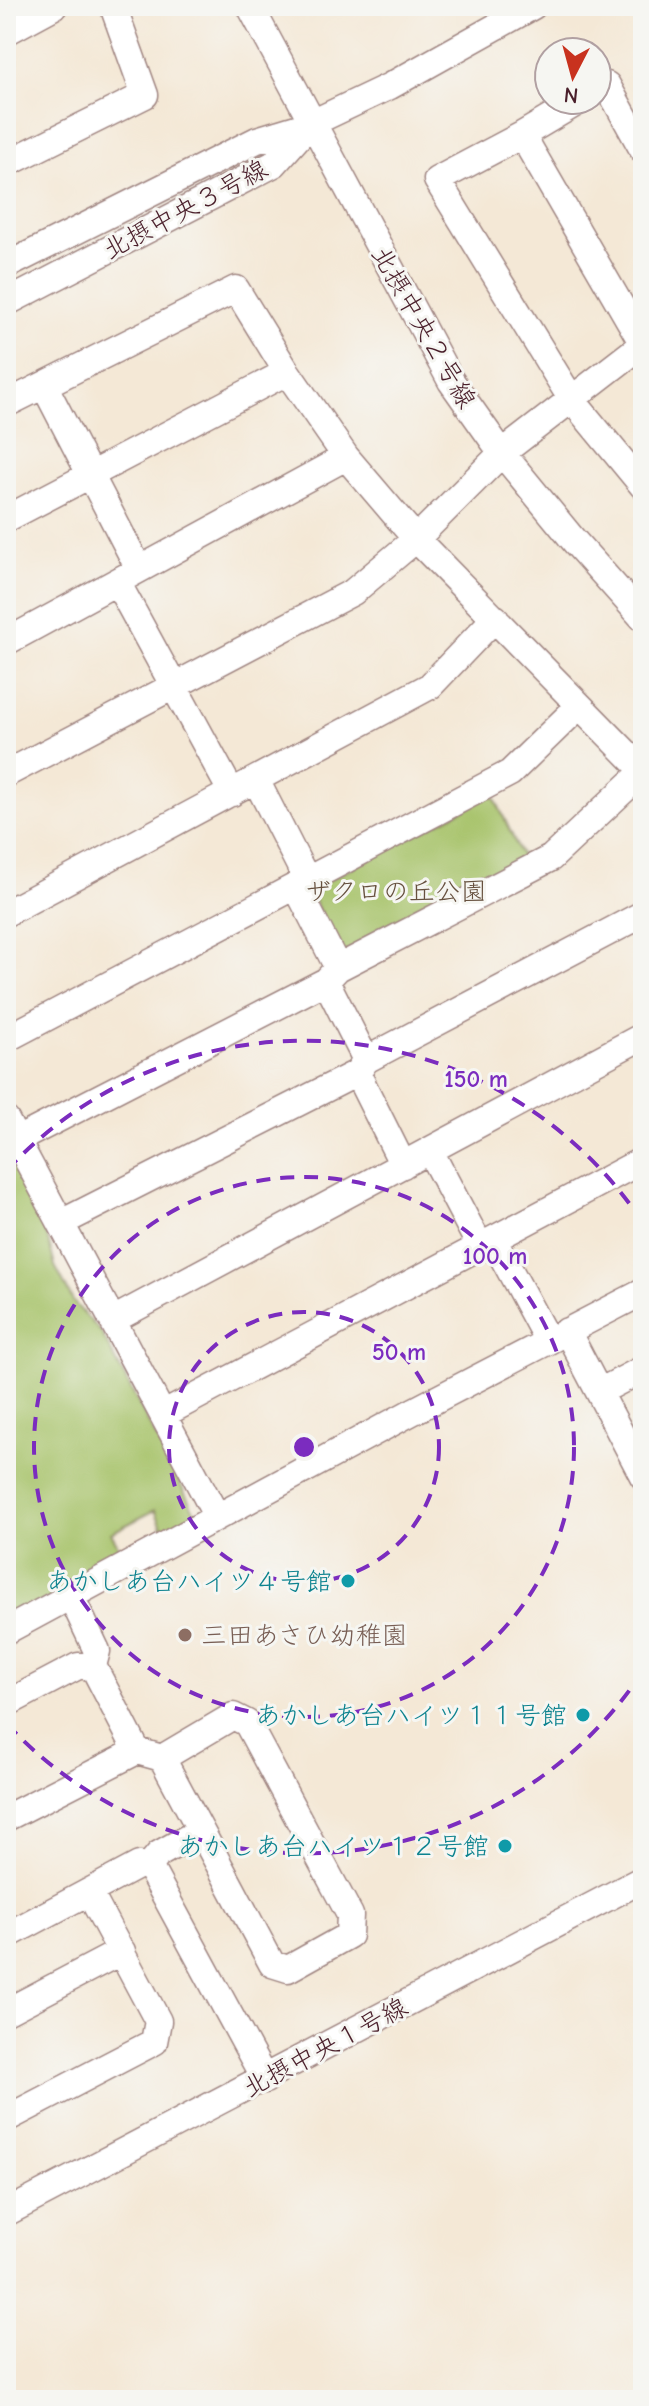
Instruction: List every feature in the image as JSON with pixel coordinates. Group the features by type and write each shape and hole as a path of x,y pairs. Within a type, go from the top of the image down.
{"street":[{"path":"6,32 54,6"},
{"path":"6,164 145,95 113,6"},
{"name":"北摂中央２号線","path":"250,6 310,124 451,381 502,453 643,618"},
{"path":"310,124 390,86 533,6"},
{"path":"613,96 643,150"},
{"path":"554,116 437,180 572,400 643,486"},
{"name":"北摂中央３号線","path":"6,266 257,140 310,124"},
{"name":"北摂中央３号線","path":"6,303 274,164 310,124"},
{"path":"6,774 353,592 416,539 502,453 643,344 522,135"},
{"path":"6,404 236,289 287,372 346,457 416,539 643,771 551,858 332,974 12,1130 217,1517"},
{"path":"6,519 287,372"},
{"path":"44,385 91,473 128,576 174,687 232,793"},
{"path":"6,642 346,457"},
{"path":"6,913 430,686 495,618"},
{"path":"6,1039 510,773 579,706"},
{"path":"256,780 302,885 361,1067 403,1165"},
{"path":"61,1223 361,1067 643,914"},
{"path":"113,1320 643,1036"},
{"path":"430,1151 488,1245 599,1392 643,1475"},
{"path":"164,1414 488,1245 643,1160"},
{"path":"6,1631 643,1292"},
{"path":"599,1392 643,1369"},
{"path":"71,1596 97,1651 93,1666 137,1751"},
{"path":"6,1704 78,1666 93,1666"},
{"path":"6,1818 137,1751 162,1758 233,1716 247,1723 350,1915 349,1935 288,1969 272,1964 162,1758"},
{"path":"149,1866 159,1854 200,1831"},
{"path":"6,1936 139,1865 149,1866"},
{"path":"149,1866 265,2080"},
{"name":"北摂中央１号線","path":"6,2213 265,2080 506,1949 643,1879"},
{"path":"6,2119 154,2042 158,2021 89,1892"},
{"path":"6,2012 122,1951"}],"green space":[{"name":"ザクロの丘公園","path":"493,794 528,870 341,954 314,901 322,883"},
{"path":"6,1153 44,1225 55,1266 74,1303 101,1332 198,1518 166,1536 155,1510 111,1533 125,1558 6,1622"}],"place":[{"name":"あかしあ台ハイツ４号館","path":"348,1581"},
{"name":"三田あさひ幼稚園","path":"185,1635"},
{"name":"あかしあ台ハイツ１１号館","path":"583,1715"},
{"name":"あかしあ台ハイツ１２号館","path":"505,1846"}]}
